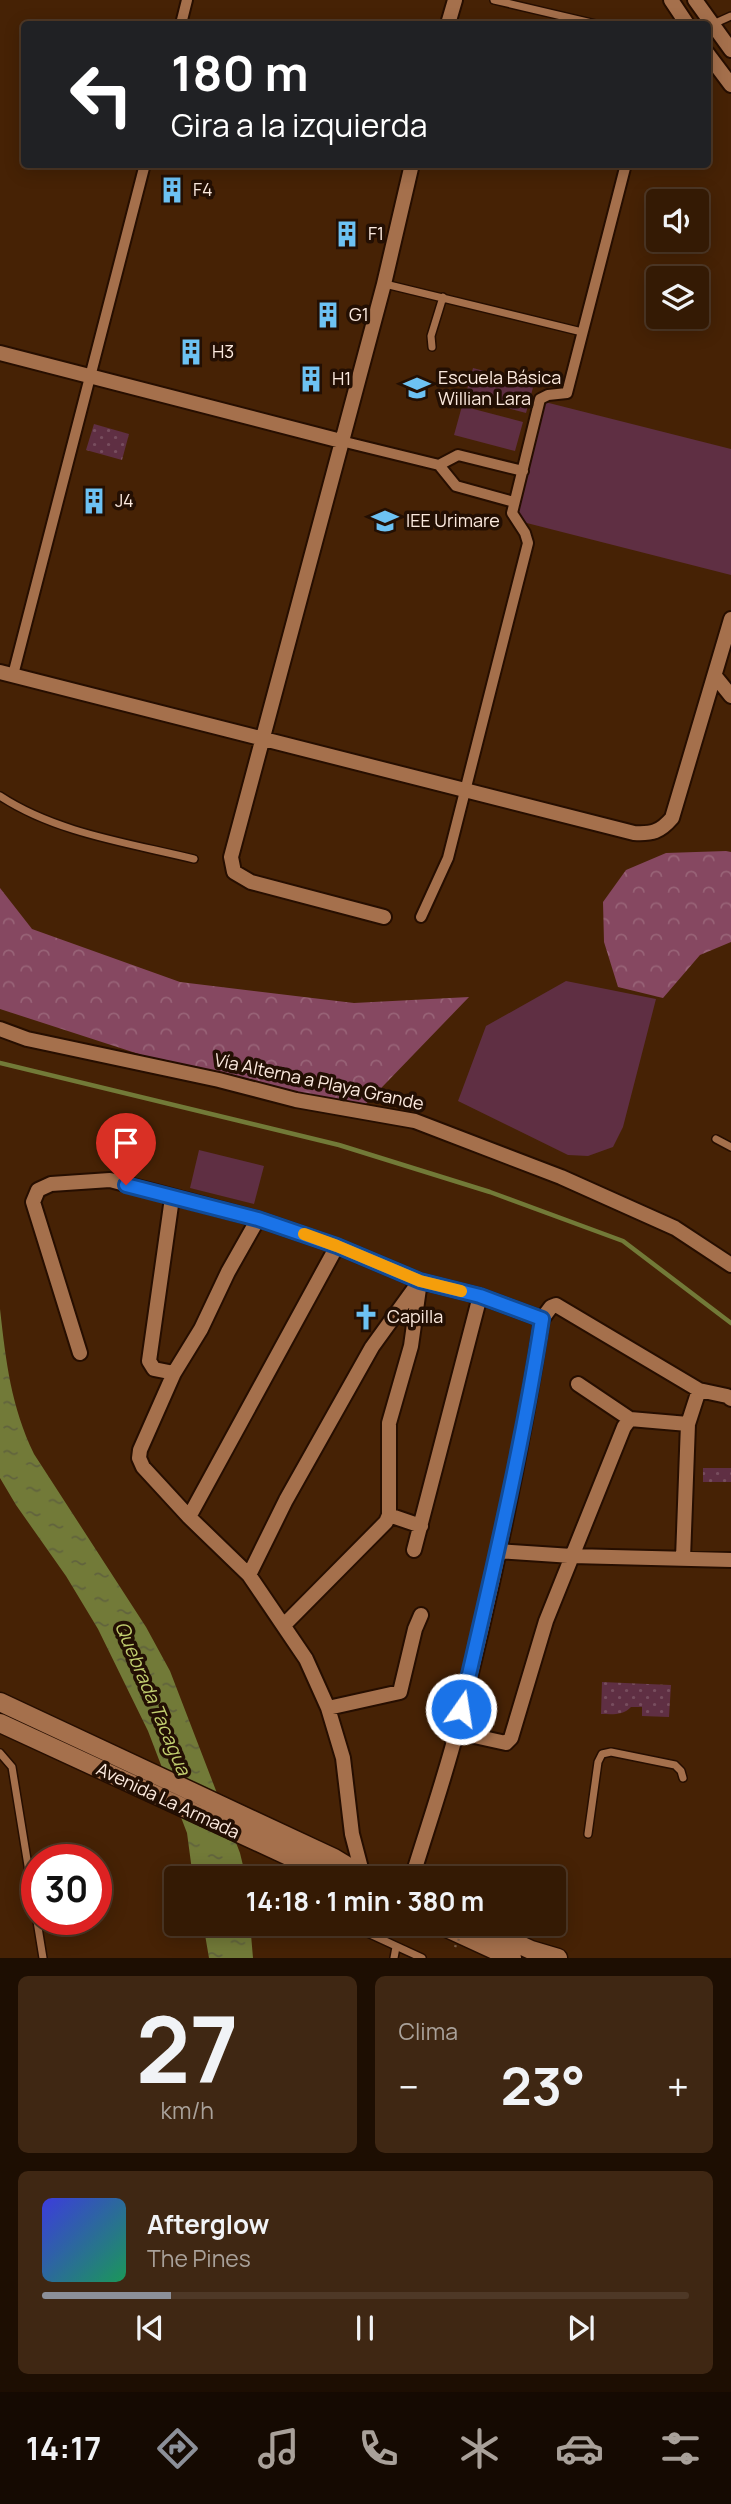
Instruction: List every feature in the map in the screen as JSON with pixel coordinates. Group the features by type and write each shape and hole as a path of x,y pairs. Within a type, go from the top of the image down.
{"main road":[{"name":"Avenida La Armada","path":"6,1705 325,1866"},
{"name":"Avenida La Armada","path":"3,1724 324,1866"},
{"path":"464,1936 512,1958"},
{"path":"497,1936 536,1954 558,1958"}],"street":[{"path":"182,21 187,0"},
{"path":"449,21 454,0"},
{"path":"671,0 685,21"},
{"path":"695,0 706,21"},
{"path":"711,28 731,50"},
{"path":"711,58 731,85"},
{"path":"144,168 91,375 6,674 634,833 651,834 663,829 672,818 731,619"},
{"path":"384,917 251,881 234,872 231,857 384,284 411,168"},
{"path":"421,917 448,858 528,544 525,533 512,513 540,399 548,395 567,393 625,168"},
{"path":"0,353 439,466 456,486 514,502"},
{"path":"439,466 458,455 523,471"},
{"path":"715,676 731,696"},
{"name":"Vía Alterna a Playa Grande","path":"0,1029 27,1039 219,1080 296,1100 415,1121 561,1177 675,1228 731,1265"},
{"path":"80,1353 33,1202 38,1190 51,1184 110,1180 258,1219 337,1246 420,1281 480,1296 542,1319"},
{"path":"172,1198 149,1362 154,1369 174,1373"},
{"path":"258,1219 228,1272 201,1329 174,1373 140,1450 139,1458 189,1517 249,1575 306,1659 328,1708 342,1758 352,1835 362,1866"},
{"path":"189,1517 337,1246"},
{"path":"284,1625 389,1515 389,1423 411,1346 420,1281"},
{"path":"249,1575 286,1500 372,1347 420,1281"},
{"path":"414,1550 480,1296"},
{"path":"416,1866 456,1732 498,1551 531,1393 542,1319 551,1307 556,1305 699,1390 731,1399"},
{"path":"578,1384 630,1419 688,1424"},
{"path":"683,1558 688,1424 699,1390"},
{"path":"456,1732 506,1743 512,1738 546,1621 624,1427 630,1419"},
{"path":"389,1515 421,1526"},
{"path":"498,1551 572,1556 731,1560"},
{"path":"328,1708 400,1692 415,1629 421,1615"}],"lane":[{"path":"494,0 583,21"},
{"path":"711,25 731,16"},
{"path":"384,284 582,332"},
{"path":"432,346 431,336 443,297"},
{"path":"0,796 25,813 73,829 194,859"},
{"path":"716,1139 731,1147"},
{"path":"589,1834 601,1754 611,1752 675,1765 683,1778"},
{"path":"0,1753 12,1767 43,1958"},
{"path":"373,1936 422,1958"},
{"path":"394,1958 396,1947"}],"path":[{"path":"454,1947 461,1936"}],"green space":[{"path":"731,852 731,942 700,955 663,998 618,987 604,942 603,902 626,870 666,853"},
{"path":"0,888 32,929 180,982 354,1003 469,997 359,1111 219,1080 0,1009"}],"shaded area":[{"path":"473,368 534,384 526,413 465,397"},
{"path":"537,400 731,449 731,575 507,518"},
{"path":"462,406 523,422 515,451 454,435"},
{"path":"94,424 129,434 122,460 86,450"},
{"path":"566,981 656,999 623,1127 613,1147 588,1156 568,1155 458,1101 486,1026"},
{"path":"199,1150 264,1166 254,1204 190,1188"},
{"path":"703,1468 731,1468 731,1482 703,1482"},
{"path":"602,1682 671,1685 669,1717 642,1716 642,1707 631,1707 617,1714 601,1714"}],"water":[{"name":"Quebrada Tacagua","path":"0,1309 11,1383 26,1436 34,1454 146,1627 170,1671 243,1866 191,1866 187,1833 148,1731 98,1629 0,1478"},
{"path":"205,1936 251,1936 253,1958 209,1958"}],"waterway":[{"path":"0,1063 339,1145 490,1192 623,1241 731,1323"}],"slow traffic":[{"path":"304,1234 420,1281 461,1291"}],"place":[{"name":"F4","path":"172,190"},
{"name":"F1","path":"347,234"},
{"name":"G1","path":"328,315"},
{"name":"H3","path":"191,352"},
{"name":"H1","path":"311,379"},
{"name":"Escuela Básica Willian Lara","path":"417,388"},
{"name":"J4","path":"94,501"},
{"name":"IEE Urimare","path":"385,521"},
{"name":"Capilla","path":"366,1317"}],"route":[{"path":"126,1185 258,1219 337,1246 420,1281 480,1296 542,1319 531,1393 461,1709"}]}
